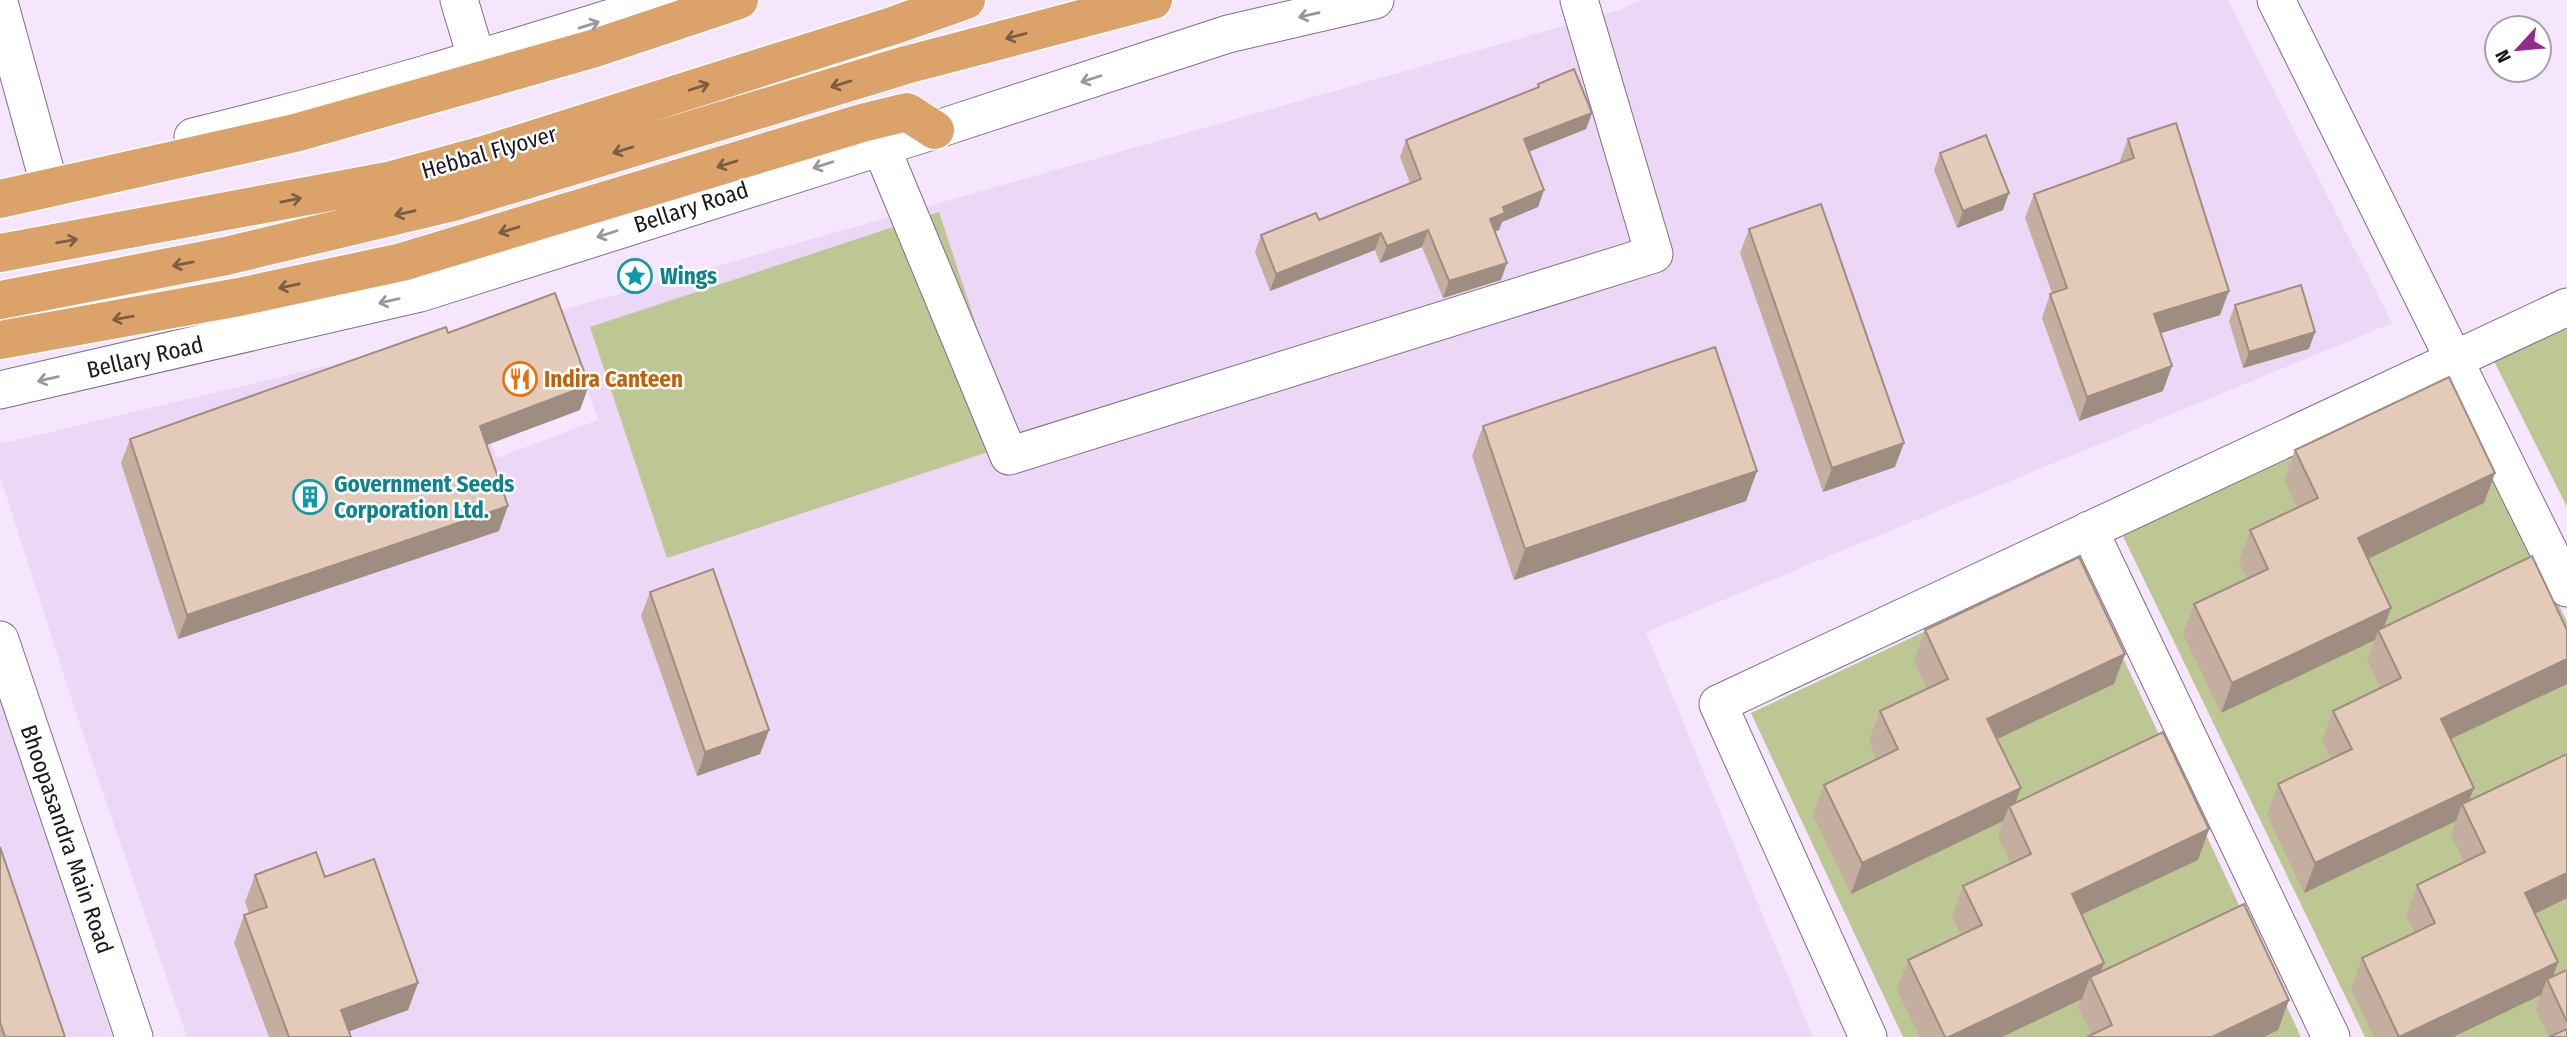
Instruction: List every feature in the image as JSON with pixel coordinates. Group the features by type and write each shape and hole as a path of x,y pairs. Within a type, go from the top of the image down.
{"highway":[{"path":"0,199 295,133 592,49 738,0"},
{"name":"Hebbal Flyover","path":"0,253 388,181 487,154 892,26 966,0"},
{"name":"Hebbal Flyover","path":"0,300 226,256 453,202 906,65 1153,0"},
{"path":"0,340 239,297 402,262 862,123 907,112 935,130"}],"street":[{"path":"460,0 477,60"},
{"path":"0,184 289,114 477,60 669,0"},
{"name":"Bellary Road","path":"0,390 421,293 1228,34 1375,0"},
{"path":"881,147 1009,456 1654,254 1579,0"},
{"path":"2276,0 2567,589"},
{"path":"0,5 46,173"},
{"path":"1868,1037 1718,704 2567,307"},
{"path":"2089,530 2331,1037"},
{"name":"Bhoopasandra Main Road","path":"0,640 134,1037"}],"shaded area":[{"path":"1642,0 2228,0 2392,323 1646,632 1813,1037 187,1037 81,728 0,476 0,444 448,337 497,458 598,420 562,310 1617,11"},
{"path":"0,689 112,1037 0,1037"}],"green space":[{"path":"939,212 1015,443 667,558 590,327"},
{"path":"2567,317 2567,507 2490,353"},
{"path":"2448,376 2567,622 2567,1037 2365,1037 2122,534"},
{"path":"2077,560 2301,1037 1903,1037 1751,713"}],"building":[{"path":"1574,69 1592,113 1524,139 1544,190 1503,207 1505,213 1490,219 1507,263 1449,281 1428,230 1387,246 1381,233 1276,274 1261,235 1316,213 1319,220 1421,179 1406,140 1539,87 1538,84"},
{"path":"2176,123 2229,291 2154,314 2172,366 2087,397 2050,294 2067,288 2034,194 2134,158 2128,139"},
{"path":"1986,135 2009,193 1963,211 1940,153"},
{"path":"1821,204 1904,443 1832,468 1749,229"},
{"path":"2301,285 2315,332 2249,352 2235,305"},
{"name":"Government Seeds Corporation Ltd.","path":"555,293 589,385 480,426 508,506 187,615 130,439 446,327 448,333"},
{"path":"1715,347 1757,471 1525,549 1483,426"},
{"path":"2449,377 2495,473 2358,538 2391,608 2232,683 2194,604 2268,569 2250,530 2318,498 2295,450"},
{"path":"2532,556 2567,630 2567,659 2441,719 2474,788 2315,863 2278,784 2352,749 2333,711 2401,678 2378,630"},
{"path":"2079,557 2125,654 1987,719 2021,788 1862,863 1824,785 1898,749 1880,711 1948,679 1925,630"},
{"path":"713,569 769,730 705,752 650,592"},
{"path":"2163,732 2209,829 2072,894 2104,963 1945,1037 1908,960 1982,925 1963,886 2031,854 2009,806"},
{"path":"2567,754 2567,873 2525,893 2558,962 2399,1037 2362,958 2435,923 2417,885 2485,852 2462,804"},
{"path":"0,847 65,1037 5,1037 0,1022"},
{"path":"316,852 325,877 374,859 418,983 341,1010 351,1037 289,1037 244,915 267,907 255,875"},
{"path":"2244,904 2289,1000 2212,1037 2087,1037 2112,1025 2090,977"},
{"path":"2567,970 2567,1022 2547,979"},
{"path":"2567,1029 2567,1037 2549,1037"}],"place":[{"name":"Wings","path":"635,276"},
{"name":"Indira Canteen","path":"520,379"},
{"name":"Government Seeds Corporation Ltd.","path":"310,497"}]}
